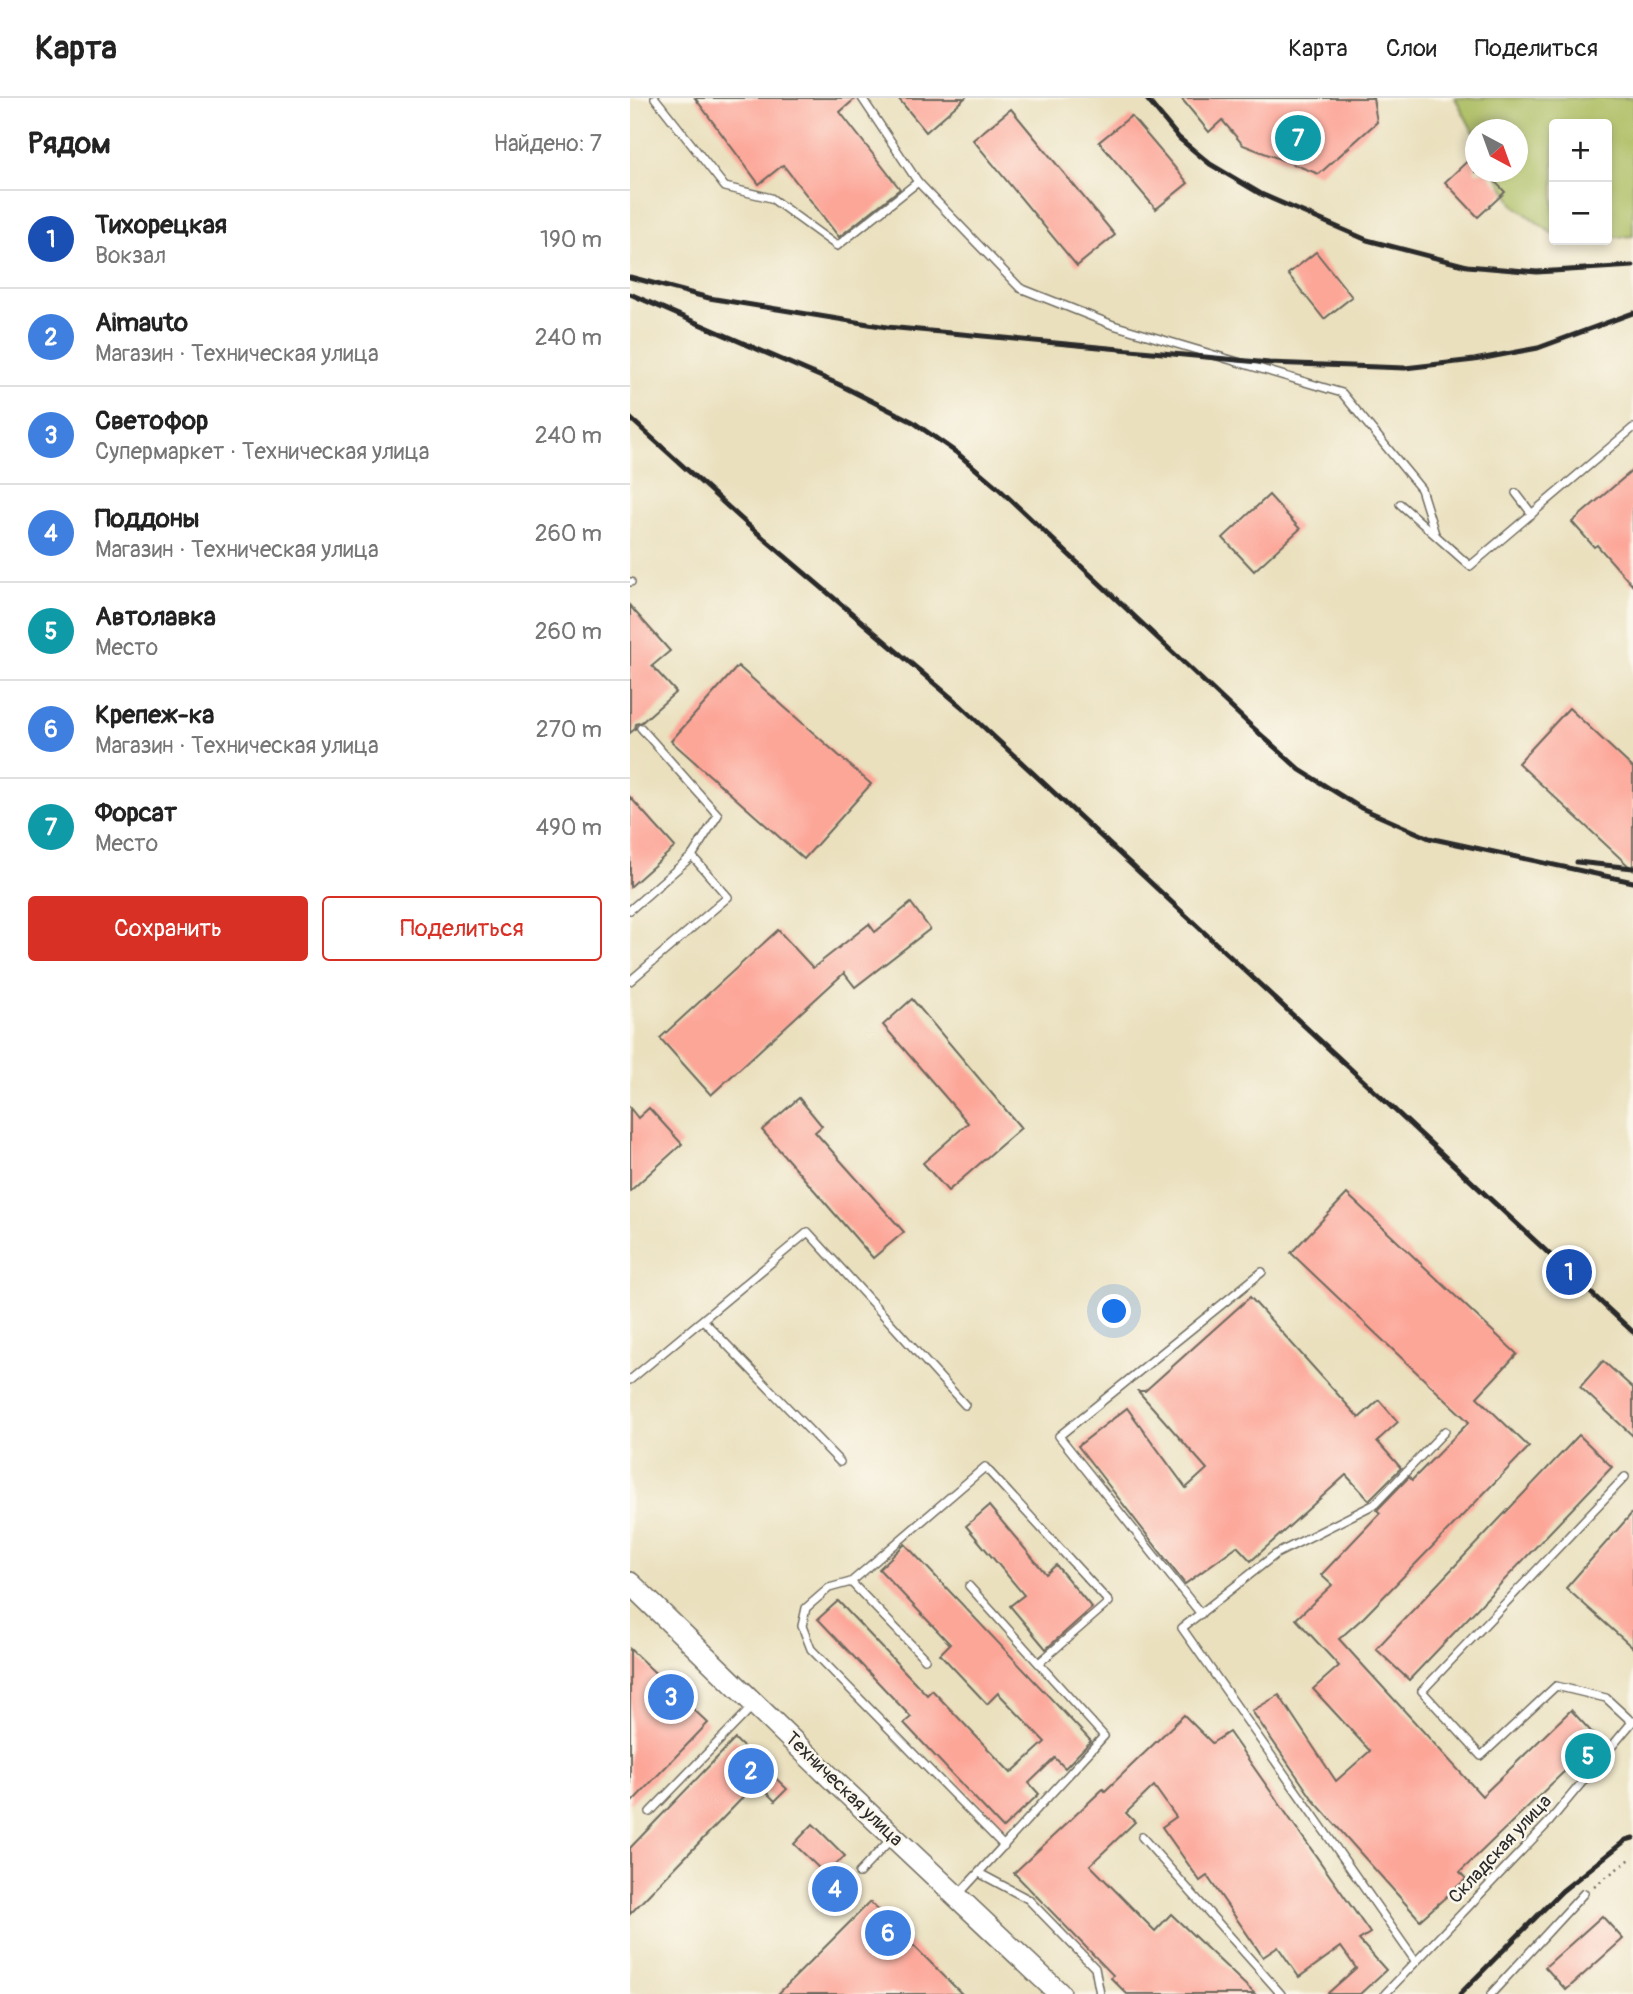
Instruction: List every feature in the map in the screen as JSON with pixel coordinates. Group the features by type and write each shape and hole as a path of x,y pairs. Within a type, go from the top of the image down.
{"main road":[{"name":"Техническая улица","path":"630,1583 1060,1994"}],"lane":[{"path":"656,98 725,187 771,198 837,246 918,182"},
{"path":"862,98 918,182 1020,288 1113,325 1342,393 1421,489 1434,534"},
{"path":"1400,504 1470,566 1633,428"},
{"path":"1516,493 1532,514"},
{"path":"630,910 692,856 718,815 641,728"},
{"path":"630,981 728,897 692,856"},
{"path":"630,1380 808,1232 965,1405"},
{"path":"1201,1614 1059,1436 1262,1272"},
{"path":"703,1321 840,1462"},
{"path":"1416,1962 1182,1628 1276,1554 1375,1504 1445,1431"},
{"path":"1004,1846 811,1649 802,1626 806,1608 829,1588 851,1582 985,1467 1109,1602 1039,1663"},
{"path":"1625,1477 1422,1691 1481,1756 1556,1686 1606,1698 1632,1721"},
{"path":"851,1582 925,1659"},
{"path":"957,1897 1104,1736 970,1586"},
{"path":"650,1812 755,1704"},
{"name":"Складская улица","path":"1385,1994 1549,1822 1632,1721"},
{"path":"859,1873 893,1837"},
{"path":"1142,1837 1281,1994"},
{"path":"979,1874 1028,1899 1095,1968 1100,1994"},
{"path":"1491,1994 1584,1894"}],"path":[{"path":"1584,1894 1633,1857"}],"green space":[{"path":"1455,98 1633,98 1633,236 1612,238 1612,119 1549,119 1549,231 1514,205 1501,182 1528,182 1528,119 1466,119"}],"building":[{"path":"695,98 856,98 840,112 900,189 839,237 783,165 759,184"},
{"path":"898,98 965,98 926,132"},
{"path":"1181,98 1373,98 1377,122 1319,174 1243,145 1222,120 1209,132"},
{"path":"1011,109 1115,235 1077,266 973,140"},
{"path":"1131,116 1188,183 1156,209 1099,142"},
{"path":"1465,163 1465,182 1496,182 1505,192 1478,217 1445,182"},
{"path":"1316,252 1352,297 1324,319 1288,274"},
{"path":"1633,470 1633,586 1597,545 1594,547 1572,522"},
{"path":"1269,495 1300,529 1254,571 1223,538"},
{"path":"630,606 670,651 652,666 676,692 642,722 636,724 630,733"},
{"path":"738,666 871,784 804,859 671,741"},
{"path":"1569,708 1633,768 1633,870 1518,763"},
{"path":"630,797 675,847 630,887"},
{"path":"911,903 930,929 855,987 844,973 711,1095 660,1038 778,930 813,968 869,924 875,932"},
{"path":"912,999 1021,1128 948,1191 923,1163 968,1123 883,1025"},
{"path":"799,1098 822,1126 815,1132 904,1232 873,1258 762,1130"},
{"path":"630,1108 638,1118 649,1108 682,1144 630,1191"},
{"path":"1347,1194 1517,1354 1477,1397 1529,1447 1364,1617 1339,1639 1482,1796 1571,1710 1598,1739 1460,1872 1466,1879 1420,1920 1314,1801 1252,1711 1279,1695 1336,1781 1370,1751 1313,1689 1339,1666 1296,1619 1332,1585 1321,1575 1380,1513 1377,1510 1409,1477 1412,1480 1469,1422 1291,1253"},
{"path":"1250,1297 1359,1418 1379,1400 1398,1422 1377,1441 1401,1468 1369,1500 1346,1475 1251,1561 1237,1546 1185,1584 1078,1446 1127,1408 1186,1488 1207,1469 1138,1391 1145,1391"},
{"path":"1603,1361 1633,1388 1633,1436 1580,1387"},
{"path":"1579,1435 1612,1467 1409,1680 1376,1649"},
{"path":"989,1506 1046,1574 1056,1565 1092,1608 1046,1649 1010,1606 1024,1595 966,1526"},
{"path":"1633,1512 1633,1648 1566,1588"},
{"path":"905,1544 1091,1741 1065,1768 1055,1758 1029,1783 1039,1794 1003,1828 904,1723 911,1717 818,1619 838,1601 927,1695 932,1690 1011,1773 1045,1742 998,1693 987,1704 940,1654 950,1644 879,1569"},
{"path":"630,1649 708,1723 630,1804"},
{"path":"1184,1715 1212,1743 1229,1732 1370,1933 1359,1940 1386,1970 1360,1994 1327,1994 1356,1968 1341,1947 1299,1977 1278,1947 1263,1957 1207,1876 1200,1881 1162,1827 1176,1817 1154,1786 1126,1813 1135,1822 1090,1865 1155,1931 1171,1914 1255,1994 1127,1994 1111,1978 1113,1975 1014,1873"},
{"path":"735,1739 787,1789 775,1801 757,1783 630,1914 630,1848"},
{"path":"813,1824 845,1856 825,1874 794,1844"},
{"path":"870,1902 962,1994 778,1994"},
{"path":"1602,1916 1623,1939 1566,1990 1545,1967"}],"railway":[{"path":"1146,98 1179,138 1210,164 1261,194 1367,240 1467,266 1537,272 1633,266"},
{"path":"630,277 709,298 887,327 1269,363 1405,368 1474,360 1538,348 1633,313"},
{"path":"630,294 838,384 913,422 957,453 997,487 1300,770 1361,808 1429,838 1633,882"},
{"path":"630,418 747,524 961,706 1633,1332"},
{"path":"1577,862 1633,868"},
{"path":"1460,1994 1562,1891 1626,1840 1633,1838"}],"place":[{"name":"Форсат","path":"1298,138"},
{"name":"Тихорецкая","path":"1569,1272"},
{"name":"Светофор","path":"671,1697"},
{"name":"Автолавка","path":"1588,1756"},
{"name":"Aimauto","path":"751,1771"},
{"name":"Поддоны","path":"835,1889"},
{"name":"Крепеж-ка","path":"888,1933"}]}
